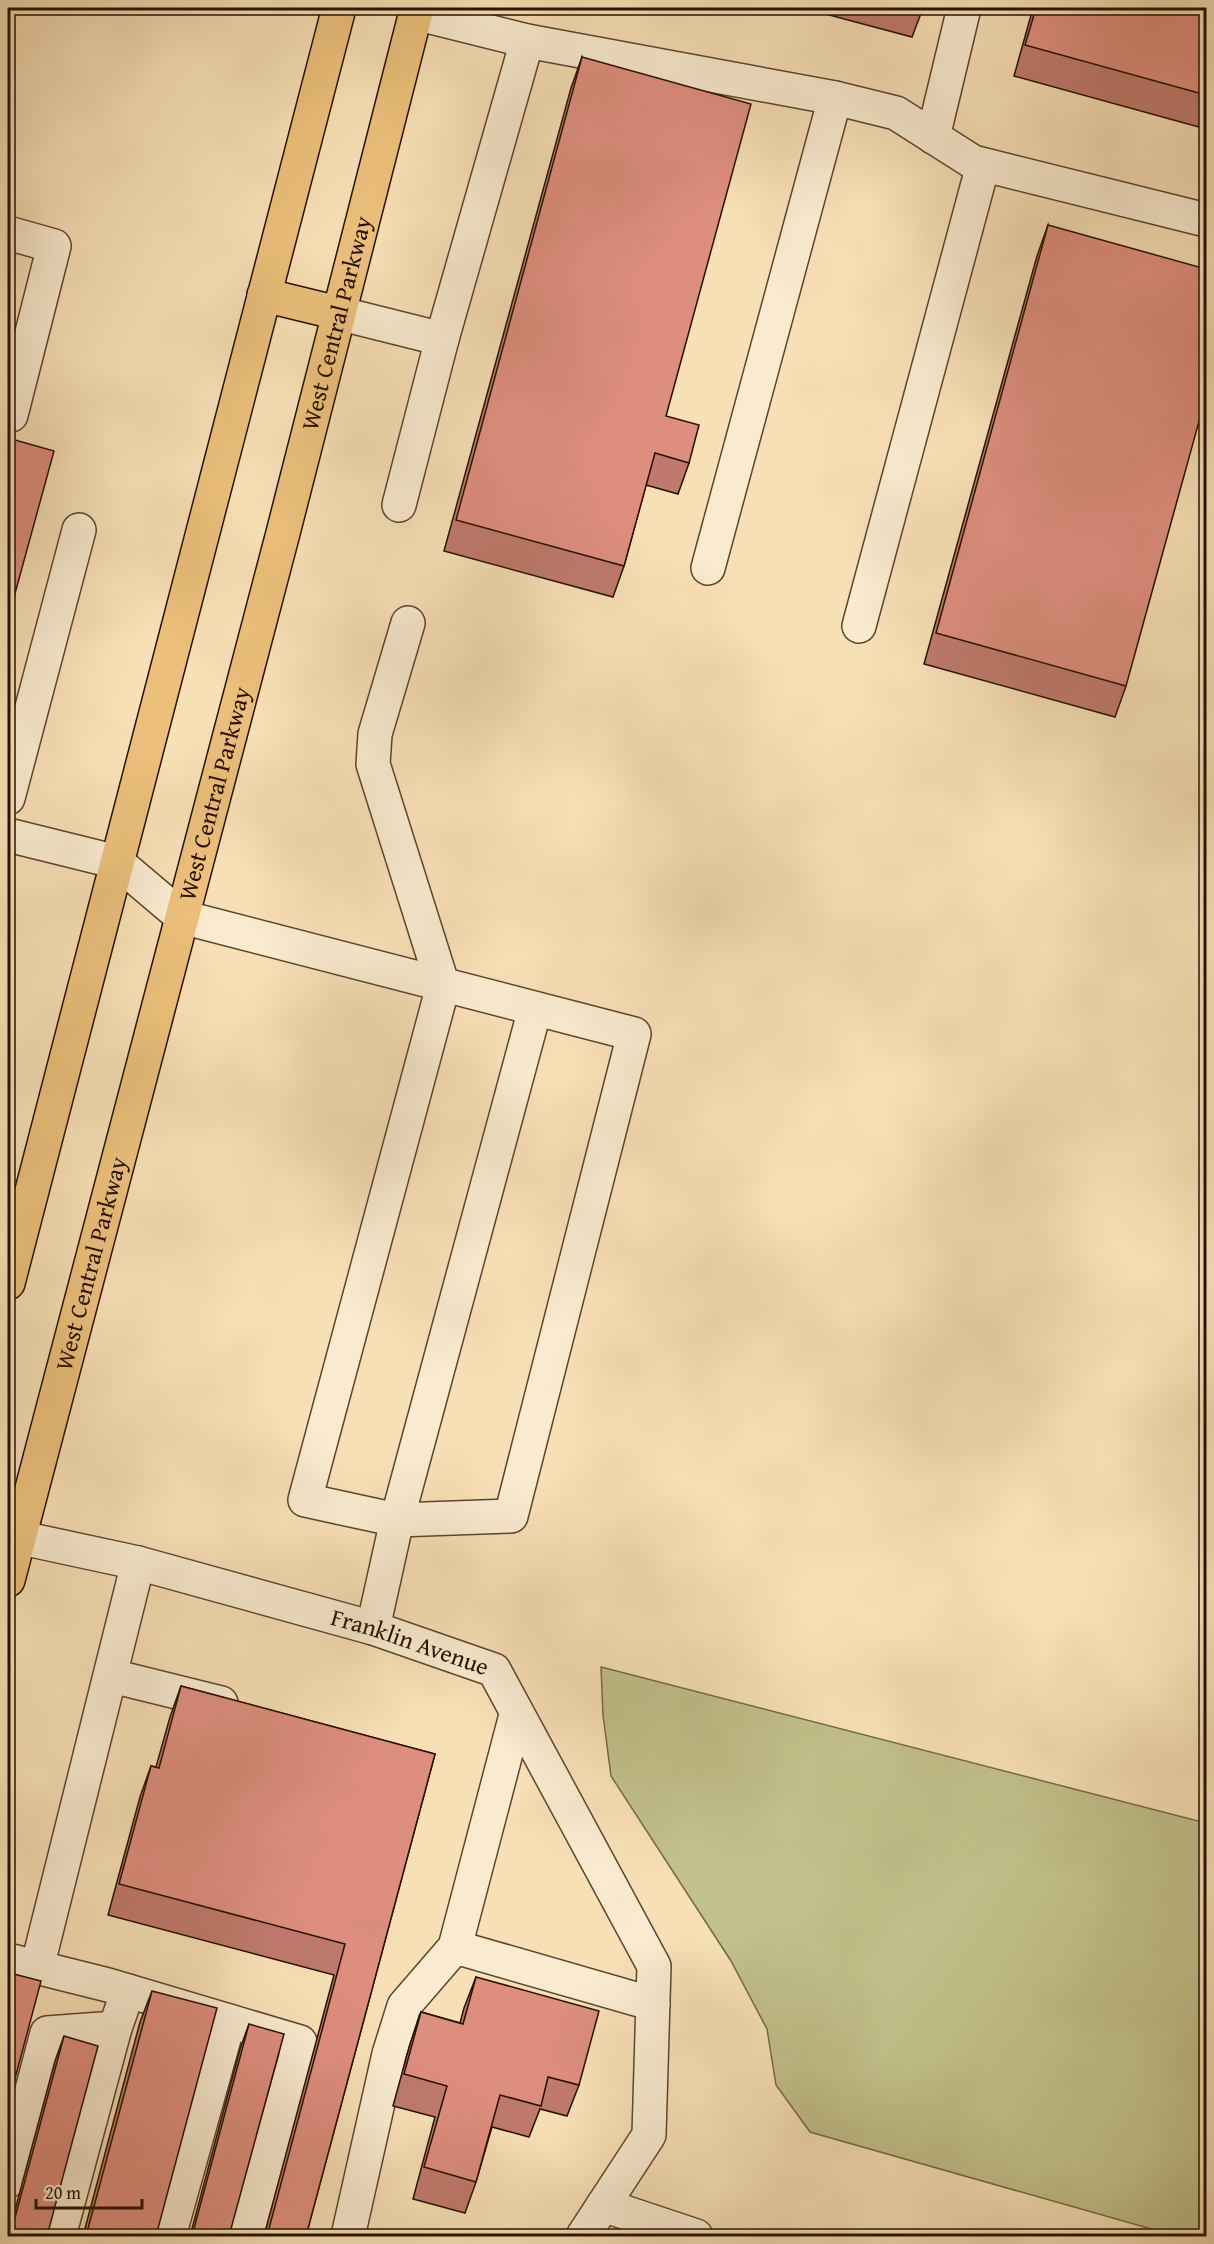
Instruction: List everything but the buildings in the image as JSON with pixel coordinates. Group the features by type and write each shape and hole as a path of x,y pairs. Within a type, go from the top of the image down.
{"main road":[{"path":"8,1282 14,1231 117,862 339,8"},
{"name":"West Central Parkway","path":"8,1580 13,1536 182,917 416,10"},
{"path":"264,295 338,313"}],"street":[{"path":"933,137 964,8"},
{"path":"416,10 527,41 835,98 896,113 973,162 1206,220"},
{"path":"399,505 442,339 527,41"},
{"path":"708,568 835,98"},
{"path":"859,626 983,165"},
{"path":"8,233 54,246 11,415"},
{"path":"338,313 442,339"},
{"path":"8,798 79,530"},
{"path":"8,835 117,862 182,917 443,986 634,1034 511,1516 398,1520 305,1500 443,986 373,764 375,734 408,623"},
{"path":"373,1628 398,1520 535,1009"},
{"name":"Franklin Avenue","path":"13,1536 138,1563 373,1628 494,1670 516,1715 654,1966 649,2134 603,2205"},
{"path":"138,1563 112,1676 22,1964 128,1991 300,2042 246,2236"},
{"path":"112,1676 250,1711"},
{"path":"348,2236 389,2054 404,2006 455,1947 516,1715"},
{"path":"455,1947 652,2004"},
{"path":"59,2236 115,2028 128,1991"},
{"path":"169,2236 229,2021"},
{"path":"8,2181 47,2033 115,2028"},
{"path":"583,2236 603,2205 696,2236"}],"shaded area":[{"path":"601,1667 1206,1823 1206,2236 1176,2236 810,2132 776,2085 767,2029 731,1961 611,1776 603,1715"}]}
